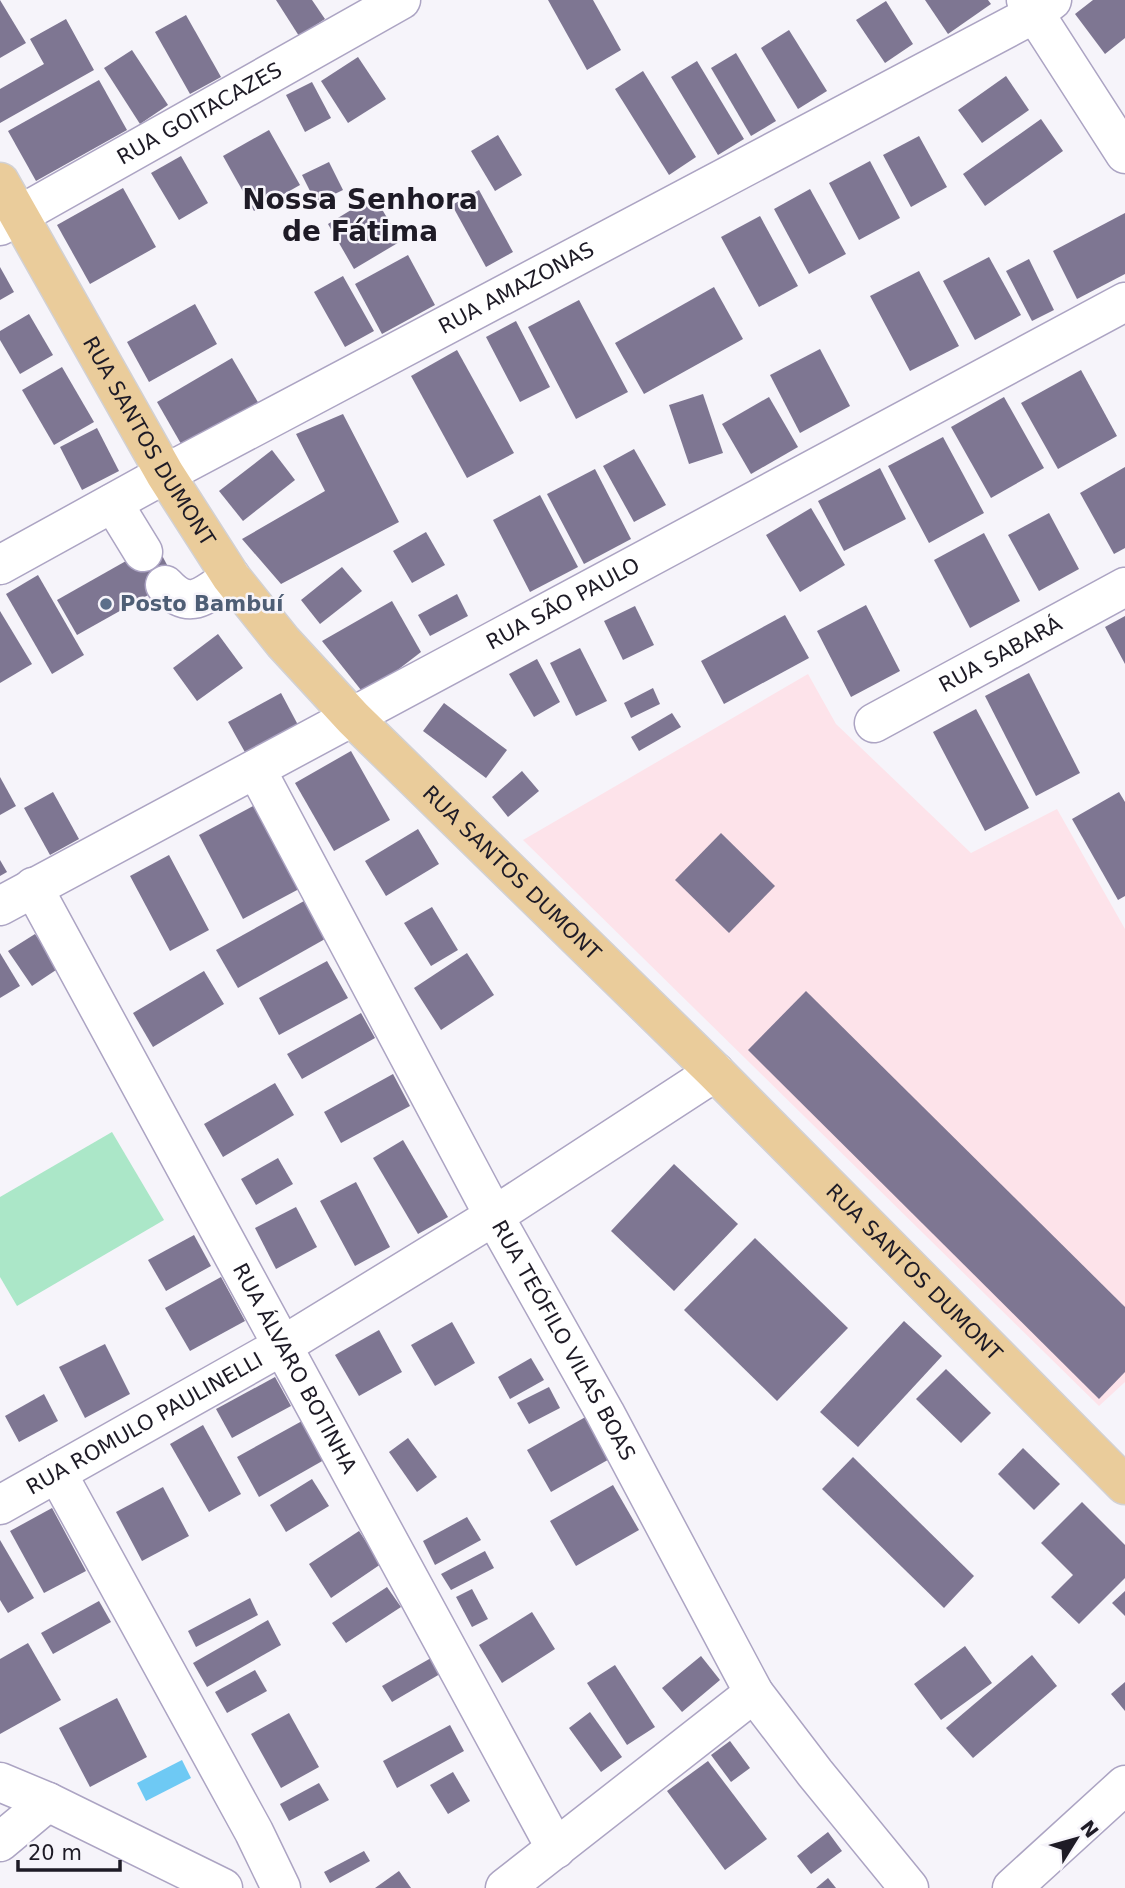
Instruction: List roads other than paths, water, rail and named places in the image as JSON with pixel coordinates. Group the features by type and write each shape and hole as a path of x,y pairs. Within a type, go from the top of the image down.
{"main road":[{"name":"RUA SANTOS DUMONT","path":"0,182 9,220 165,474 231,577 283,642 353,718 715,1072 1125,1485"}],"street":[{"name":"RUA GOITACAZES","path":"9,220 401,0"},
{"path":"1038,5 1125,154"},
{"name":"RUA AMAZONAS","path":"0,565 1038,5"},
{"name":"RUA SÃO PAULO","path":"0,906 1125,302"},
{"path":"113,503 143,552"},
{"path":"165,586 176,597 187,601 197,598 231,577"},
{"name":"RUA SABARÁ","path":"874,723 1125,587"},
{"name":"RUA TEÓFILO VILAS BOAS","path":"256,769 494,1216 605,1413 754,1693 909,1888"},
{"name":"RUA ÁLVARO BOTINHA","path":"33,887 556,1849"},
{"name":"RUA ROMULO PAULINELLI","path":"0,1505 282,1346 494,1216 715,1072"},
{"path":"57,1473 254,1832 281,1888"},
{"path":"505,1888 754,1693"},
{"path":"0,1782 48,1802 223,1888"},
{"path":"1013,1888 1125,1785"},
{"path":"0,1842 48,1802"}],"water":[{"path":"182,1760 191,1778 146,1801 137,1783"}],"place":[{"name":"Posto Bambuí","path":"106,604"}],"district":[{"name":"Nossa Senhora de Fátima","path":"360,215"}]}
